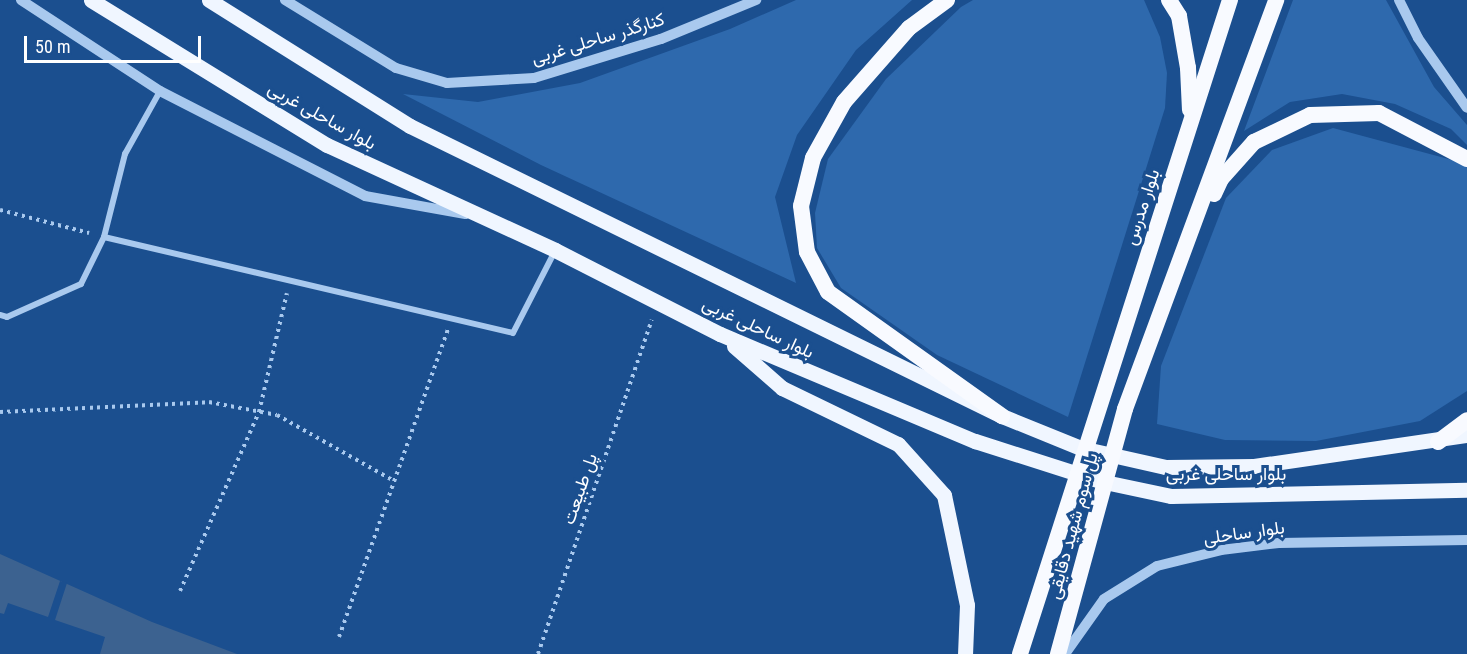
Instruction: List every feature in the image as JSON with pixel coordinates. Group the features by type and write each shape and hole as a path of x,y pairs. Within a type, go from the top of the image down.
{"highway":[{"path":"947,0 909,28 844,102 813,158 801,206 807,252 828,292 1002,416"},
{"path":"1169,0 1179,16 1188,68 1190,121"},
{"name":"بلوار مدرس","path":"1020,654 1230,0"},
{"path":"1173,284 1275,5"},
{"path":"1173,284 1221,179 1254,142 1310,114 1379,113 1467,159"},
{"name":"پل سوم شهید دقایقی","path":"1058,654 1125,409 1173,284"},
{"path":"1438,442 1467,420"}],"main road":[{"name":"بلوار ساحلی غربی","path":"91,0 327,145 555,250 720,334 975,441 1100,481 1171,496 1467,490"},
{"name":"بلوار ساحلی غربی","path":"209,0 410,126 1002,416 1081,448 1165,467 1254,466 1438,442 1467,435"},
{"path":"720,334 782,387 898,444 944,495 967,605 965,654"}],"street":[{"path":"21,0 160,91 365,196 477,216"},
{"name":"کنارگذر ساحلی غربی","path":"285,0 396,68 447,83 534,78 661,39 756,0"},
{"path":"1399,0 1418,38 1467,108"},
{"path":"0,315 7,317 81,284 104,237 125,154 160,91"},
{"path":"104,237 513,333 555,250"},
{"name":"بلوار ساحلی","path":"1065,654 1104,599 1157,566 1221,550 1279,543 1467,540"}],"path":[{"path":"0,210 104,237"},
{"path":"180,591 259,412 289,280"},
{"path":"339,637 452,318"},
{"name":"پل طبیعت","path":"538,654 652,321"},
{"path":"0,412 209,402 277,415 394,481"}],"shaded area":[{"path":"796,0 912,0 856,50 797,135 775,197 796,283 541,165 403,94 478,102 580,83 730,29"},
{"path":"973,0 1144,0 1160,37 1167,73 1165,108 1068,417 937,355 841,288 817,248 815,213 828,159 886,79 961,7"},
{"path":"1293,0 1386,0 1434,87 1467,125 1467,145 1451,129 1395,104 1342,94 1290,102 1244,131"},
{"path":"1333,128 1467,164 1467,391 1420,421 1316,441 1225,440 1157,424 1161,366 1226,198 1272,150"},
{"path":"0,554 152,622 237,654 0,654"}],"pier":[{"path":"60,581 67,583 55,620 105,637 100,654 0,654 0,613 4,614 8,603 48,617"}]}
